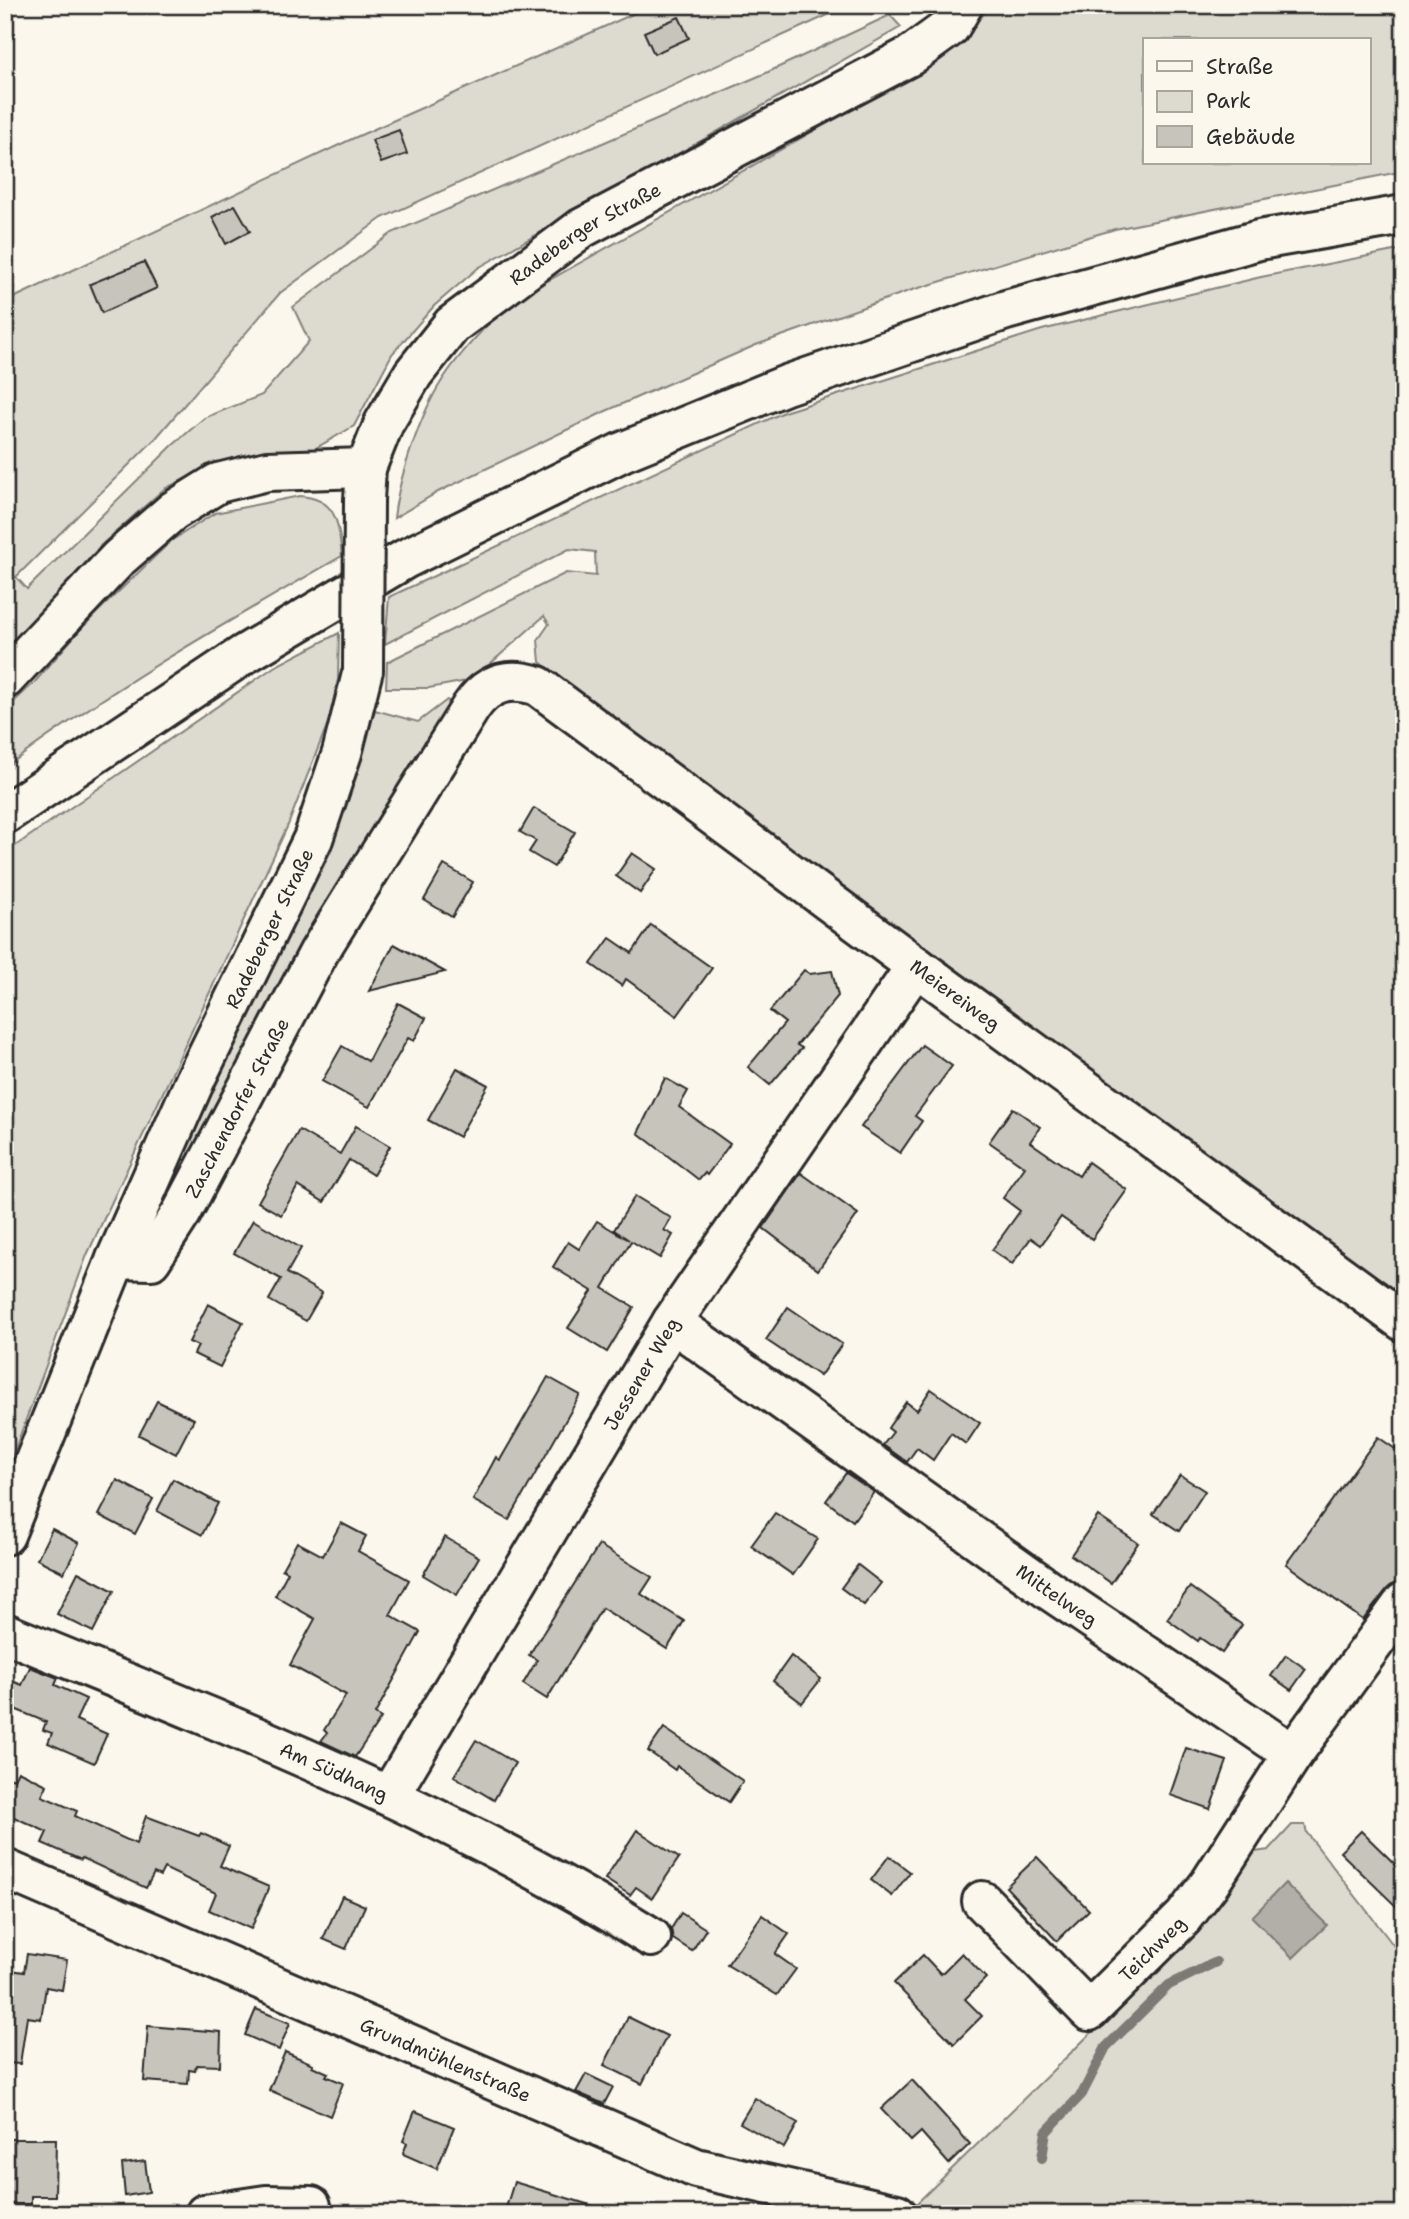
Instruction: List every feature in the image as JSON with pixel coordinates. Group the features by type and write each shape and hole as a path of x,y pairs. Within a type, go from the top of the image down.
{"main road":[{"name":"Radeberger Straße","path":"116,1259 197,1076 313,839 342,753 362,670 365,484 384,423 413,374 452,325 502,285 582,228 910,56 950,27 963,5"},
{"path":"5,814 243,655 405,559 622,452 786,385 1006,310 1259,240 1404,215"},
{"path":"5,679 120,558 173,511 218,483 267,471 365,484"},
{"name":"Meiereiweg","path":"505,682 520,680 538,686 916,967 1404,1322"},
{"name":"Zaschendorfer Straße","path":"116,1259 151,1260 182,1212 326,940 481,693 505,682"},
{"name":"Jessener Weg","path":"389,1796 672,1322 916,967"},
{"path":"5,1535 116,1259"},
{"name":"Mittelweg","path":"672,1322 1049,1590 1293,1754"},
{"path":"1293,1754 1404,1602"},
{"name":"Am Südhang","path":"5,1633 389,1796 575,1889 651,1937"},
{"name":"Teichweg","path":"982,1901 1089,2011 1184,1917 1210,1883 1293,1754"},
{"name":"Grundmühlenstraße","path":"5,1869 696,2168 720,2176 897,2214"},
{"path":"205,2214 266,2205 311,2206"}],"green space":[{"path":"653,5 850,5 382,218 280,293 156,438 16,577 27,589 204,418 262,395 309,341 293,307 392,233 766,73 890,15 901,27 478,268 434,306 392,354 354,426 314,449 219,462 164,489 100,546 5,657 5,588 15,577 5,568 5,302 354,138"},
{"path":"993,5 1404,5 1404,171 1115,229 909,291 756,345 606,411 438,492 394,518 405,469 431,400 461,354 507,304 929,66"},
{"path":"1404,249 1404,1303 600,721 604,711 540,662 538,640 549,624 544,616 472,680 429,688 386,688 387,662 566,573 596,576 595,552 569,549 385,644 389,597 784,412 1042,330 1261,277"},
{"path":"300,496 322,502 334,515 342,556 128,683 5,768 5,710 34,683 84,625 171,541 215,513"},
{"path":"339,633 338,679 329,720 288,825 87,1255 5,1476 5,853 274,667"},
{"path":"447,700 456,706 145,1244 135,1241 324,855 354,782 375,710 418,722"},
{"path":"1292,1825 1305,1825 1307,1833 1404,1959 1404,2214 954,2214 915,2205 1090,2034 1103,2014 1248,1853 1269,1850"}],"shaded area":[{"path":"1285,1883 1327,1925 1293,1958 1252,1917"}],"building":[{"path":"679,17 689,38 654,54 644,32"},
{"path":"399,130 407,154 381,163 372,140"},
{"path":"235,205 250,231 226,244 212,217"},
{"path":"144,262 157,288 102,313 90,284"},
{"path":"534,808 575,832 554,867 529,852 536,841 520,832"},
{"path":"632,853 656,869 640,893 616,876"},
{"path":"444,865 473,882 452,917 424,900"},
{"path":"651,925 712,968 677,1016 626,979 622,986 591,964 610,938 632,953"},
{"path":"394,944 445,972 369,991"},
{"path":"804,970 810,974 832,971 838,996 797,1045 802,1048 770,1085 748,1067 785,1023 770,1011"},
{"path":"398,1003 426,1018 414,1041 408,1038 369,1107 322,1081 342,1046 368,1061"},
{"path":"922,1045 952,1066 915,1116 922,1121 900,1153 861,1127"},
{"path":"457,1068 488,1085 459,1137 428,1120"},
{"path":"665,1078 688,1091 679,1107 730,1144 707,1175 705,1173 699,1180 638,1133"},
{"path":"1013,1108 1040,1127 1030,1142 1079,1176 1088,1162 1127,1190 1092,1239 1061,1217 1041,1245 1031,1238 1012,1264 992,1250 1020,1211 1003,1198 1025,1167 989,1142"},
{"path":"356,1126 390,1146 373,1175 349,1160 324,1202 298,1186 281,1215 258,1202 299,1130 340,1154"},
{"path":"801,1173 858,1214 818,1270 763,1228"},
{"path":"635,1196 671,1218 664,1230 673,1235 660,1258 631,1241 603,1288 634,1307 607,1352 568,1328 592,1291 553,1267 568,1242 579,1249 597,1221 629,1240 614,1230"},
{"path":"253,1220 301,1248 287,1273 322,1293 306,1321 269,1300 281,1279 234,1253"},
{"path":"208,1304 243,1322 220,1367 194,1354 198,1346 189,1342"},
{"path":"788,1307 842,1344 820,1376 766,1340"},
{"path":"548,1377 580,1395 509,1520 473,1500 496,1457 500,1460"},
{"path":"931,1389 980,1423 966,1444 951,1433 933,1460 917,1448 907,1462 883,1445 893,1432 888,1428 906,1402 917,1410"},
{"path":"157,1401 194,1419 176,1454 139,1435"},
{"path":"1378,1437 1404,1455 1404,1579 1387,1589 1363,1620 1286,1564"},
{"path":"846,1473 874,1492 853,1521 826,1501"},
{"path":"1180,1475 1205,1491 1179,1531 1153,1514"},
{"path":"173,1479 218,1503 202,1535 157,1511"},
{"path":"117,1480 153,1499 135,1534 99,1515"},
{"path":"775,1513 818,1539 793,1575 751,1546"},
{"path":"1098,1516 1138,1543 1111,1583 1071,1555"},
{"path":"341,1523 366,1536 358,1551 409,1580 390,1615 420,1632 375,1714 381,1718 355,1757 321,1741 327,1733 324,1730 346,1695 290,1665 315,1619 275,1596 288,1572 282,1569 297,1542 323,1556"},
{"path":"52,1529 79,1543 64,1573 37,1559"},
{"path":"445,1537 479,1557 457,1595 423,1575"},
{"path":"599,1545 652,1577 641,1594 684,1621 667,1649 602,1608 547,1699 523,1684 537,1660 529,1655"},
{"path":"858,1565 881,1583 864,1605 841,1588"},
{"path":"78,1572 114,1591 93,1632 57,1614"},
{"path":"1190,1587 1242,1625 1222,1653 1200,1638 1198,1641 1167,1619"},
{"path":"1286,1655 1306,1669 1291,1690 1271,1676"},
{"path":"791,1656 821,1679 802,1703 773,1681"},
{"path":"30,1667 58,1678 55,1685 86,1699 76,1720 107,1734 94,1763 48,1743 52,1733 43,1730 46,1722 5,1705 5,1678 22,1685"},
{"path":"664,1728 743,1781 729,1802 677,1766 675,1770 648,1751"},
{"path":"476,1740 515,1763 494,1800 454,1776"},
{"path":"1186,1748 1227,1761 1210,1809 1170,1795"},
{"path":"18,1771 47,1785 42,1796 77,1811 75,1816 136,1844 146,1816 199,1836 201,1833 229,1846 220,1866 269,1887 251,1929 209,1910 216,1893 164,1868 160,1876 154,1873 146,1888 82,1858 81,1860 42,1843 47,1832 5,1813 5,1775 14,1779"},
{"path":"637,1830 679,1858 652,1898 636,1887 630,1895 605,1879"},
{"path":"1361,1831 1404,1873 1404,1914 1340,1852"},
{"path":"889,1856 910,1872 892,1896 871,1880"},
{"path":"1037,1857 1089,1910 1057,1941 1006,1887"},
{"path":"342,1896 365,1906 346,1949 323,1939"},
{"path":"681,1913 706,1929 692,1951 673,1939 671,1929"},
{"path":"762,1915 789,1934 775,1954 796,1969 777,1995 727,1965"},
{"path":"962,1953 986,1978 965,1999 982,2016 954,2044 894,1983 923,1955 941,1974"},
{"path":"27,1954 67,1960 62,1990 46,1987 41,2019 27,2017 20,2064 5,2063 5,1969 24,1972"},
{"path":"256,2009 290,2023 279,2050 245,2035"},
{"path":"628,2017 667,2036 642,2084 604,2065"},
{"path":"148,2026 221,2032 220,2066 196,2065 195,2071 189,2070 188,2084 144,2081"},
{"path":"285,2052 313,2064 312,2066 328,2073 326,2076 343,2083 330,2116 269,2090"},
{"path":"586,2074 613,2087 604,2104 576,2092"},
{"path":"912,2080 970,2144 949,2164 921,2132 911,2141 881,2109"},
{"path":"755,2098 798,2123 784,2148 740,2123"},
{"path":"415,2111 454,2127 437,2169 403,2154 407,2143 403,2141"},
{"path":"10,2139 56,2139 55,2196 31,2196 31,2204 6,2204 6,2153 10,2153"},
{"path":"145,2161 149,2192 125,2196 122,2164"},
{"path":"514,2182 600,2208 599,2214 504,2214"}],"waterway":[{"path":"1042,2158 1046,2132 1082,2094 1106,2047 1169,1985 1216,1962"}]}
